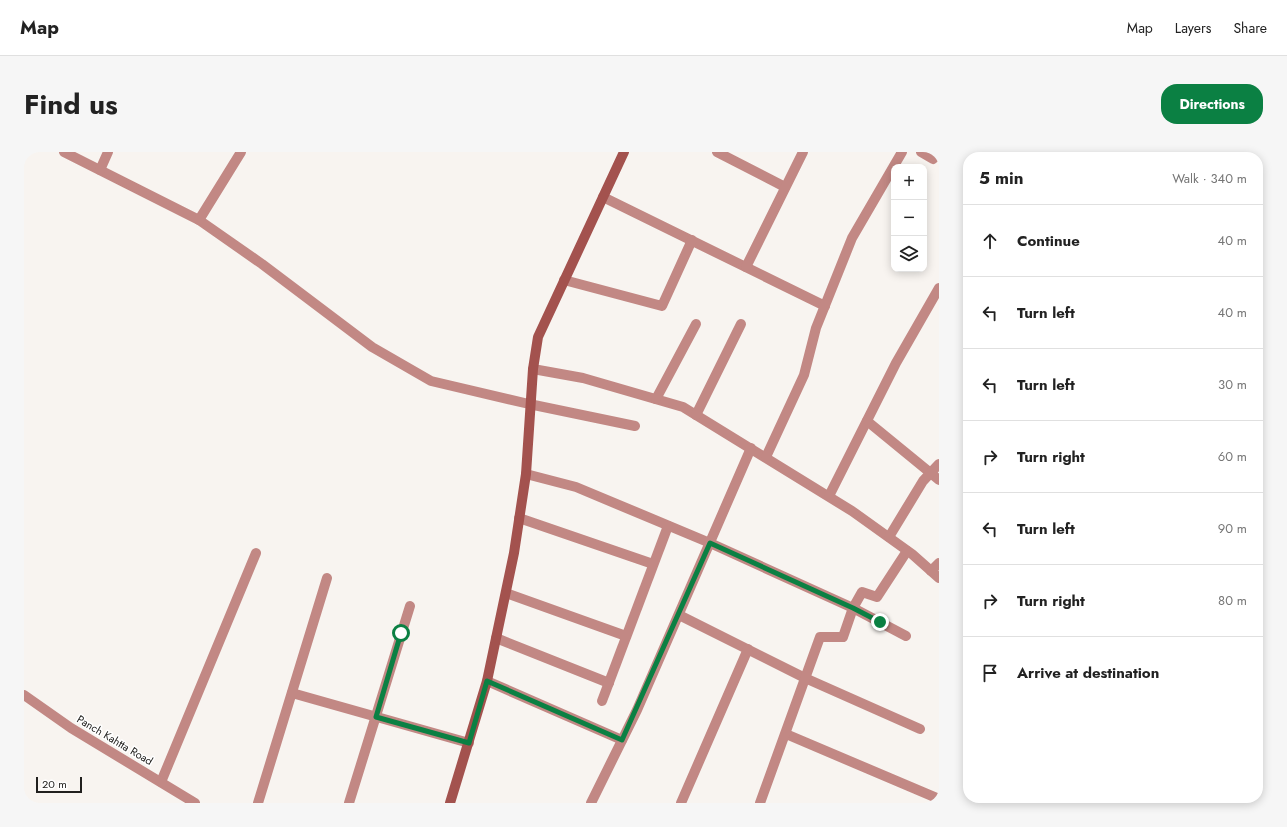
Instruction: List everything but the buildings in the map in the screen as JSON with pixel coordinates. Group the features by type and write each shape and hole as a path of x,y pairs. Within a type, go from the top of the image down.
{"main road":[{"path":"450,803 487,681 514,553 526,474 529,404 538,337 624,152"}],"street":[{"path":"64,152 199,220 262,264 372,347 431,381 529,404 635,426"},
{"path":"100,170 108,152"},
{"path":"199,220 241,152"},
{"path":"717,152 785,187"},
{"path":"746,267 803,152"},
{"path":"766,457 804,375 816,328 852,238 902,152"},
{"path":"921,152 933,159 939,153"},
{"path":"603,197 825,306"},
{"path":"564,280 662,306 692,240"},
{"path":"829,496 896,363 939,288"},
{"path":"656,399 696,324"},
{"path":"696,415 741,324"},
{"path":"533,368 583,378 683,407 829,496 907,550 935,574 939,563"},
{"path":"867,421 939,480"},
{"path":"591,803 622,740 679,615 751,448"},
{"path":"889,538 923,481 939,464"},
{"path":"526,474 576,487 710,543 853,608 906,636"},
{"path":"519,518 653,564"},
{"path":"602,701 668,526"},
{"path":"760,803 820,637 843,637 853,608 862,592 877,597 907,550"},
{"path":"161,782 256,553"},
{"path":"258,803 327,578"},
{"path":"506,593 626,636"},
{"path":"349,803 410,606"},
{"path":"679,615 805,678 920,729"},
{"path":"496,638 609,683"},
{"path":"681,803 748,649"},
{"path":"487,681 622,740"},
{"path":"292,693 469,743"},
{"name":"Panch Kahtta Road","path":"24,695 71,728 195,803"},
{"path":"786,734 939,799"}],"route":[{"path":"401,633 376,717 469,743 487,681 622,740 637,710 710,543 853,608 880,622"}]}
